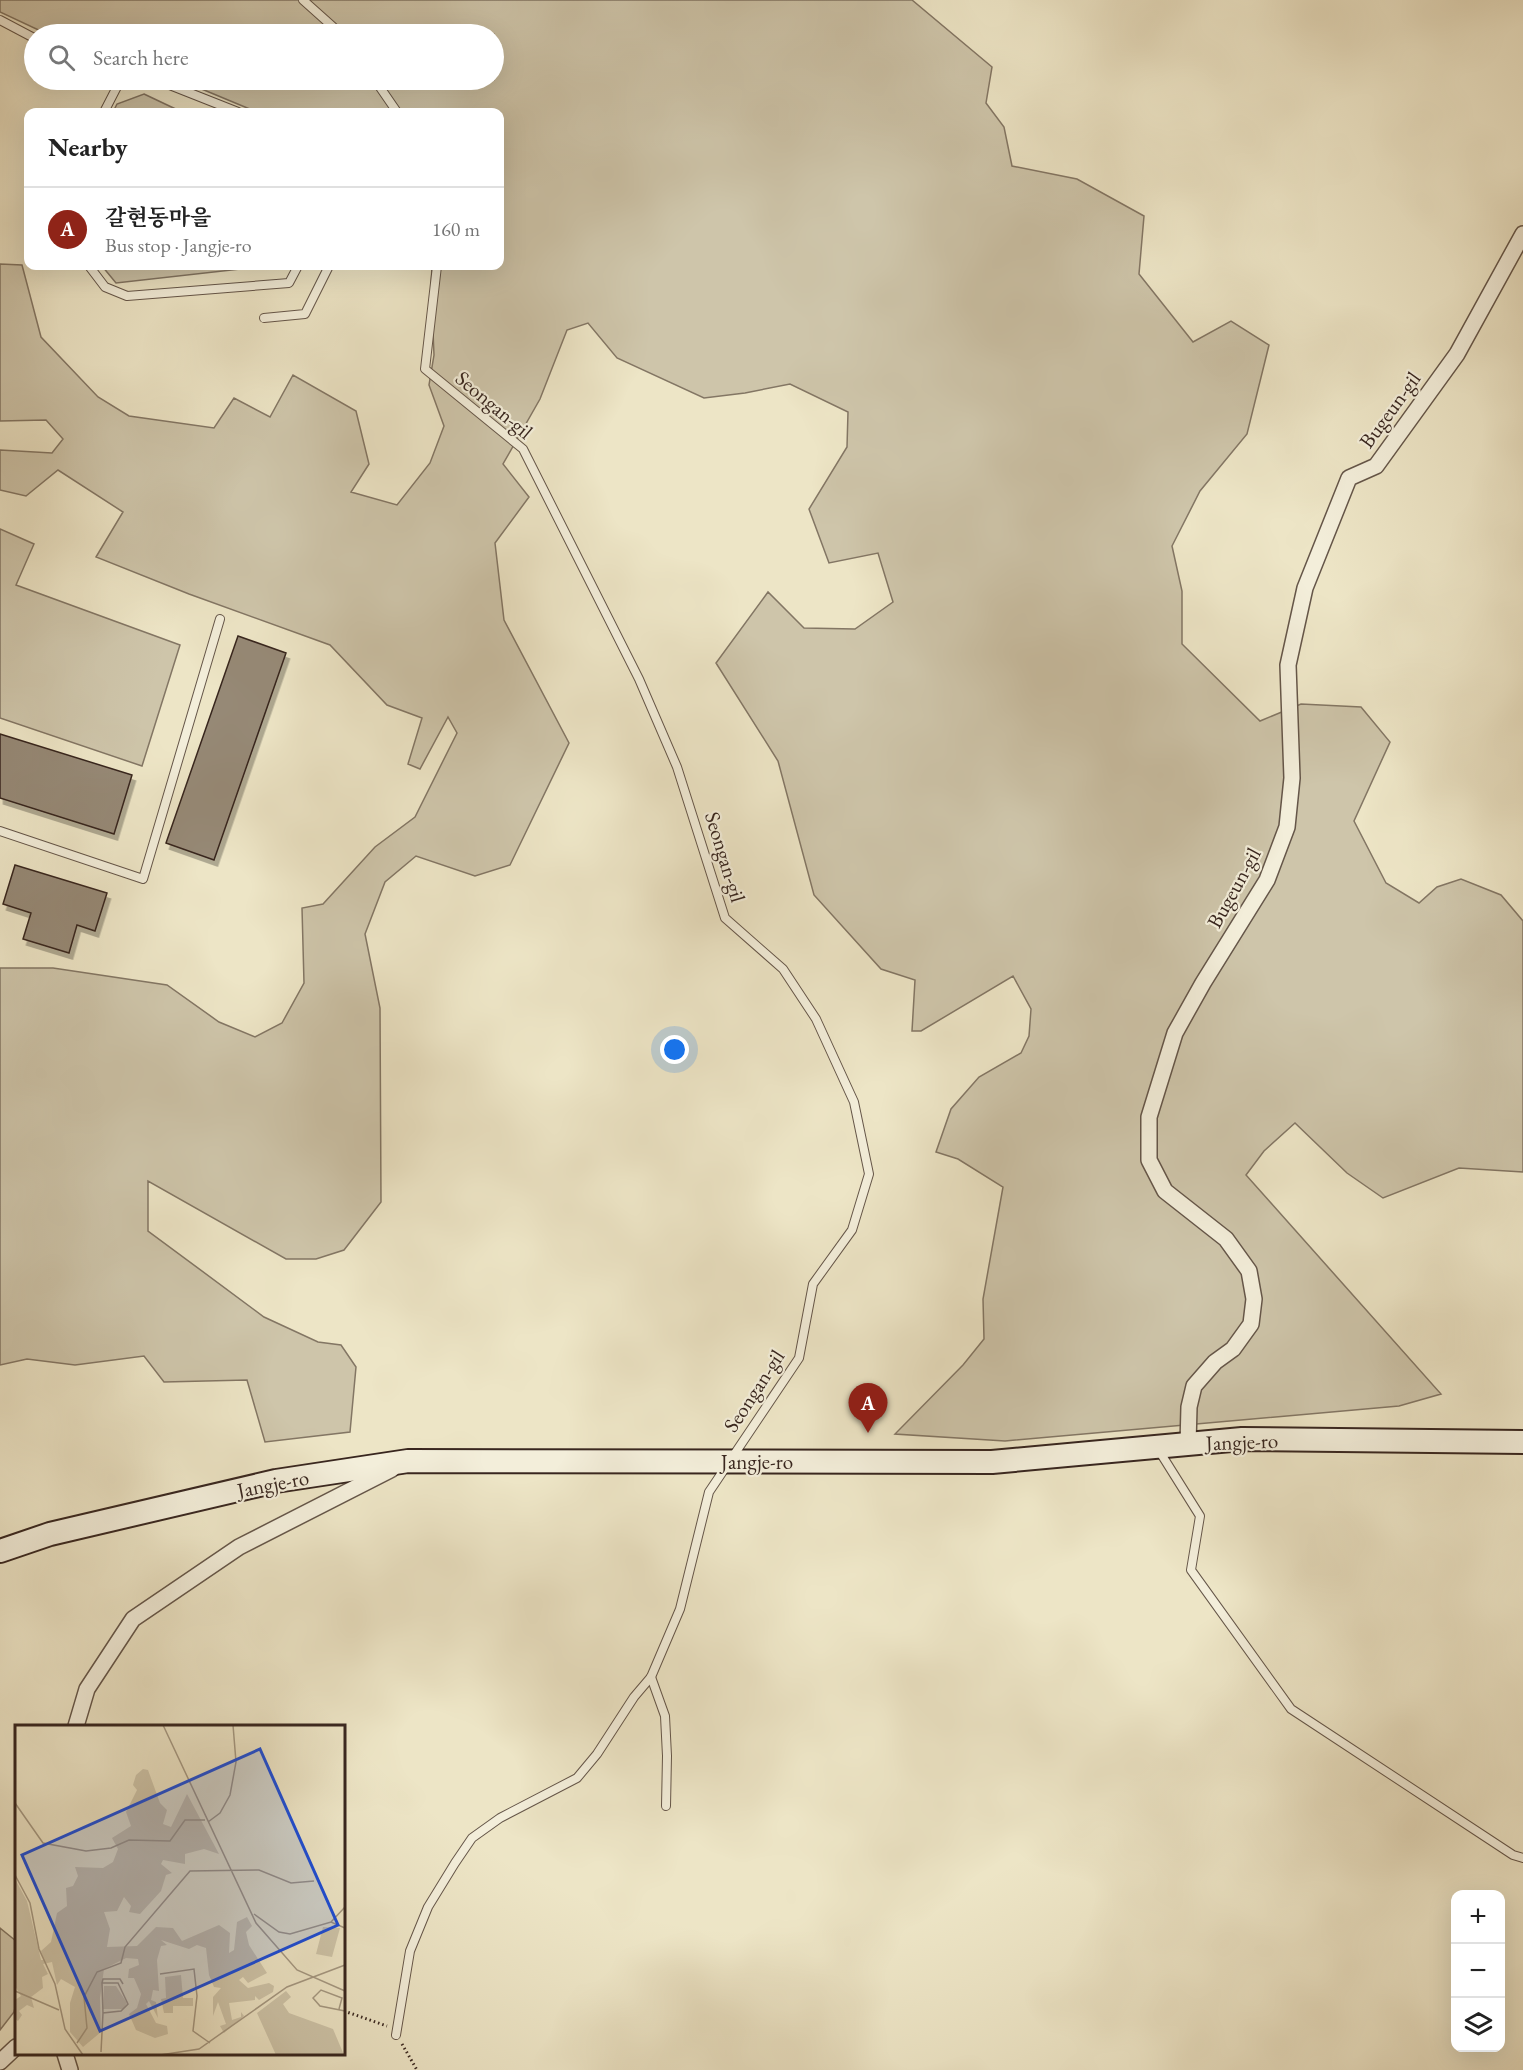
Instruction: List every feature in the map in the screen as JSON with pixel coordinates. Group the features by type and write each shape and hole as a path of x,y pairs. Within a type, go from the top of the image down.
{"main road":[{"name":"Jangje-ro","path":"0,1551 50,1534 276,1481 408,1461 993,1462 1242,1439 1523,1442"}],"street":[{"name":"Bugeun-gil","path":"1188,1444 1189,1407 1194,1386 1215,1362 1233,1348 1251,1324 1254,1299 1249,1271 1226,1239 1165,1191 1149,1160 1149,1117 1175,1033 1267,880 1287,827 1292,778 1288,665 1305,588 1349,478 1376,466 1456,354 1523,234"},
{"path":"76,1725 87,1689 134,1619 239,1547 408,1461"},
{"path":"0,2062 15,2048"},
{"path":"65,2055 70,2070"}],"lane":[{"path":"303,0 331,24"},
{"path":"0,20 24,33"},
{"path":"106,108 114,90"},
{"path":"182,90 228,108"},
{"path":"382,90 394,108"},
{"path":"92,270 105,287 127,296 289,283 296,270"},
{"path":"264,318 305,314 327,270"},
{"name":"Seongan-gil","path":"436,270 424,369 523,449 639,679 677,767 725,918 783,969 816,1019 854,1102 869,1174 852,1230 813,1284 799,1358 729,1462"},
{"path":"0,831 143,879 220,619"},
{"path":"1157,1447 1200,1516 1191,1570 1291,1708 1513,1855 1523,1858"},
{"path":"396,2035 410,1951 428,1907 466,1846 472,1838 500,1818 577,1778 597,1754 634,1697 651,1677 680,1609 709,1492 729,1462"},
{"path":"651,1677 665,1716 668,1756 666,1806"}],"shaded area":[{"path":"0,0 912,0 992,67 986,103 1004,127 1012,166 1077,179 1144,216 1139,274 1193,342 1231,321 1269,345 1247,434 1200,491 1172,546 1182,591 1182,644 1260,721 1301,704 1361,707 1390,742 1354,821 1386,883 1419,903 1437,887 1461,879 1501,895 1523,921 1523,1172 1459,1168 1383,1198 1347,1173 1295,1123 1264,1151 1246,1175 1441,1394 1399,1406 1005,1441 895,1434 963,1365 984,1339 983,1299 1003,1187 958,1159 936,1152 951,1109 979,1077 1021,1053 1029,1036 1031,1009 1013,976 921,1031 912,1031 915,980 881,969 814,895 778,761 716,663 768,592 804,628 855,629 893,602 878,553 829,563 809,509 847,447 848,412 790,384 704,398 617,358 588,323 567,330 540,399 503,464 529,497 495,543 504,620 569,743 510,865 475,876 416,856 385,882 365,934 380,1008 381,1202 344,1250 316,1259 286,1259 148,1181 148,1231 264,1317 318,1342 341,1345 356,1367 350,1432 265,1442 247,1380 164,1382 144,1356 75,1365 27,1359 0,1365 0,968 53,968 167,985 219,1022 255,1037 282,1023 304,983 302,908 323,904 375,847 415,817 457,733 448,717 420,769 408,764 422,718 387,705 330,645 189,594 96,557 123,512 58,470 26,496 0,490 0,450 52,453 63,439 46,420 0,421 0,264 22,265 41,337 98,397 129,416 214,428 234,398 270,417 293,375 356,411 369,464 351,492 397,505 430,463 444,426 429,385 434,355 432,270 504,270 504,108 247,108 204,90 504,90 504,24 26,24 0,12"},
{"path":"144,94 174,108 115,108 117,104"},
{"path":"105,270 232,270 116,283"},
{"path":"0,529 34,544 16,585 180,645 142,766 0,718"},
{"path":"0,1928 15,1940 15,2008 0,2030"}],"building":[{"path":"238,636 286,653 214,860 166,843"},
{"path":"0,734 132,775 114,834 0,798"},
{"path":"15,865 107,893 95,931 77,925 69,953 23,939 31,913 3,904"}],"place":[{"name":"갈현동마을","path":"868,1433"}]}
